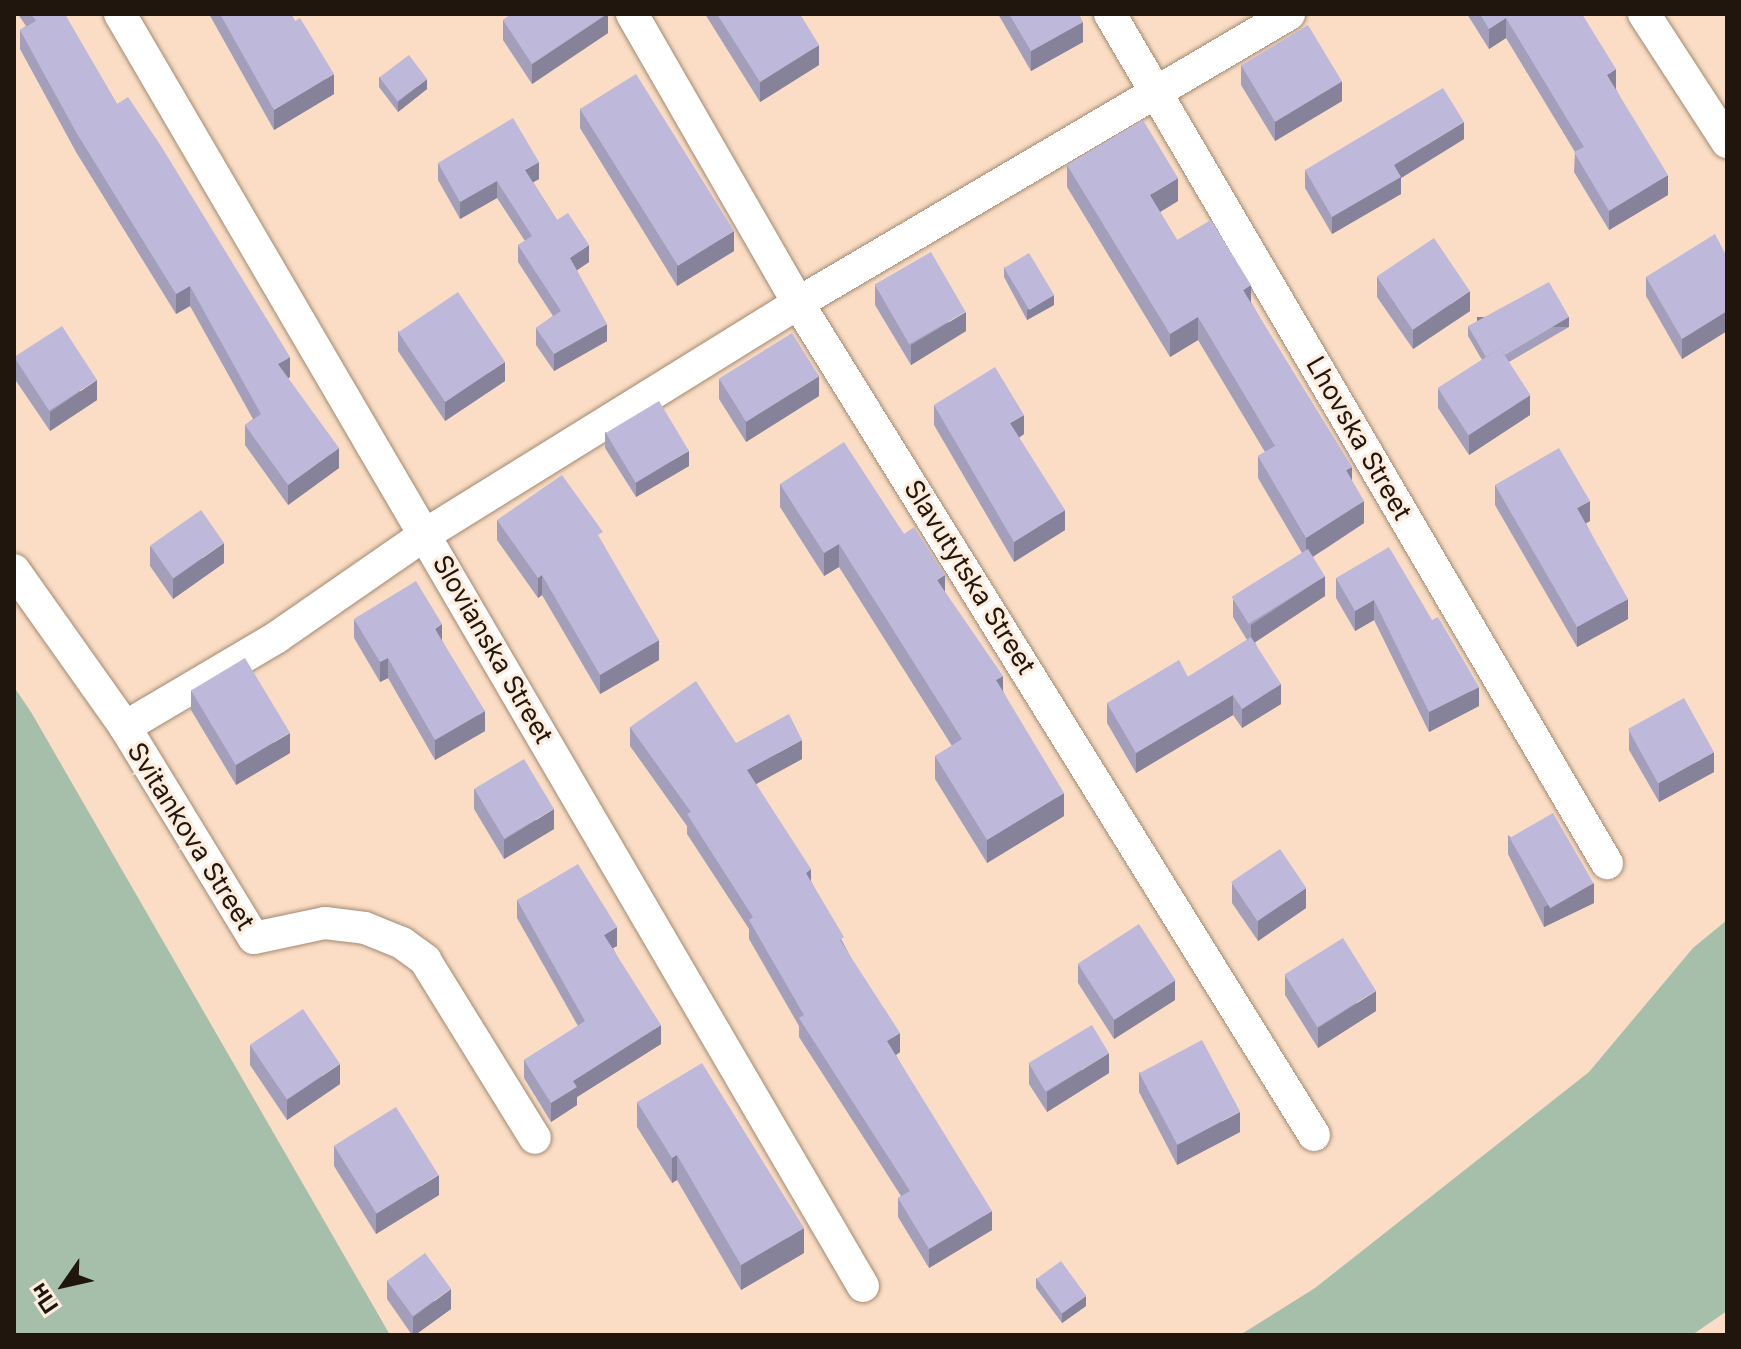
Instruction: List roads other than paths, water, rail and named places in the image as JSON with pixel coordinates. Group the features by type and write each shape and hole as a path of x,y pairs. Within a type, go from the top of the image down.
{"street":[{"name":"Slovianska Street","path":"120,14 863,1286"},
{"name":"Slavutytska Street","path":"632,14 798,303 1314,1135"},
{"name":"Lhovska Street","path":"1110,14 1607,863"},
{"path":"125,727 277,637 426,534 798,303 1289,14"},
{"path":"1644,14 1727,142"},
{"name":"Svitankova Street","path":"14,570 125,727 254,938 325,923 365,928 402,943 425,960 535,1138"}]}
